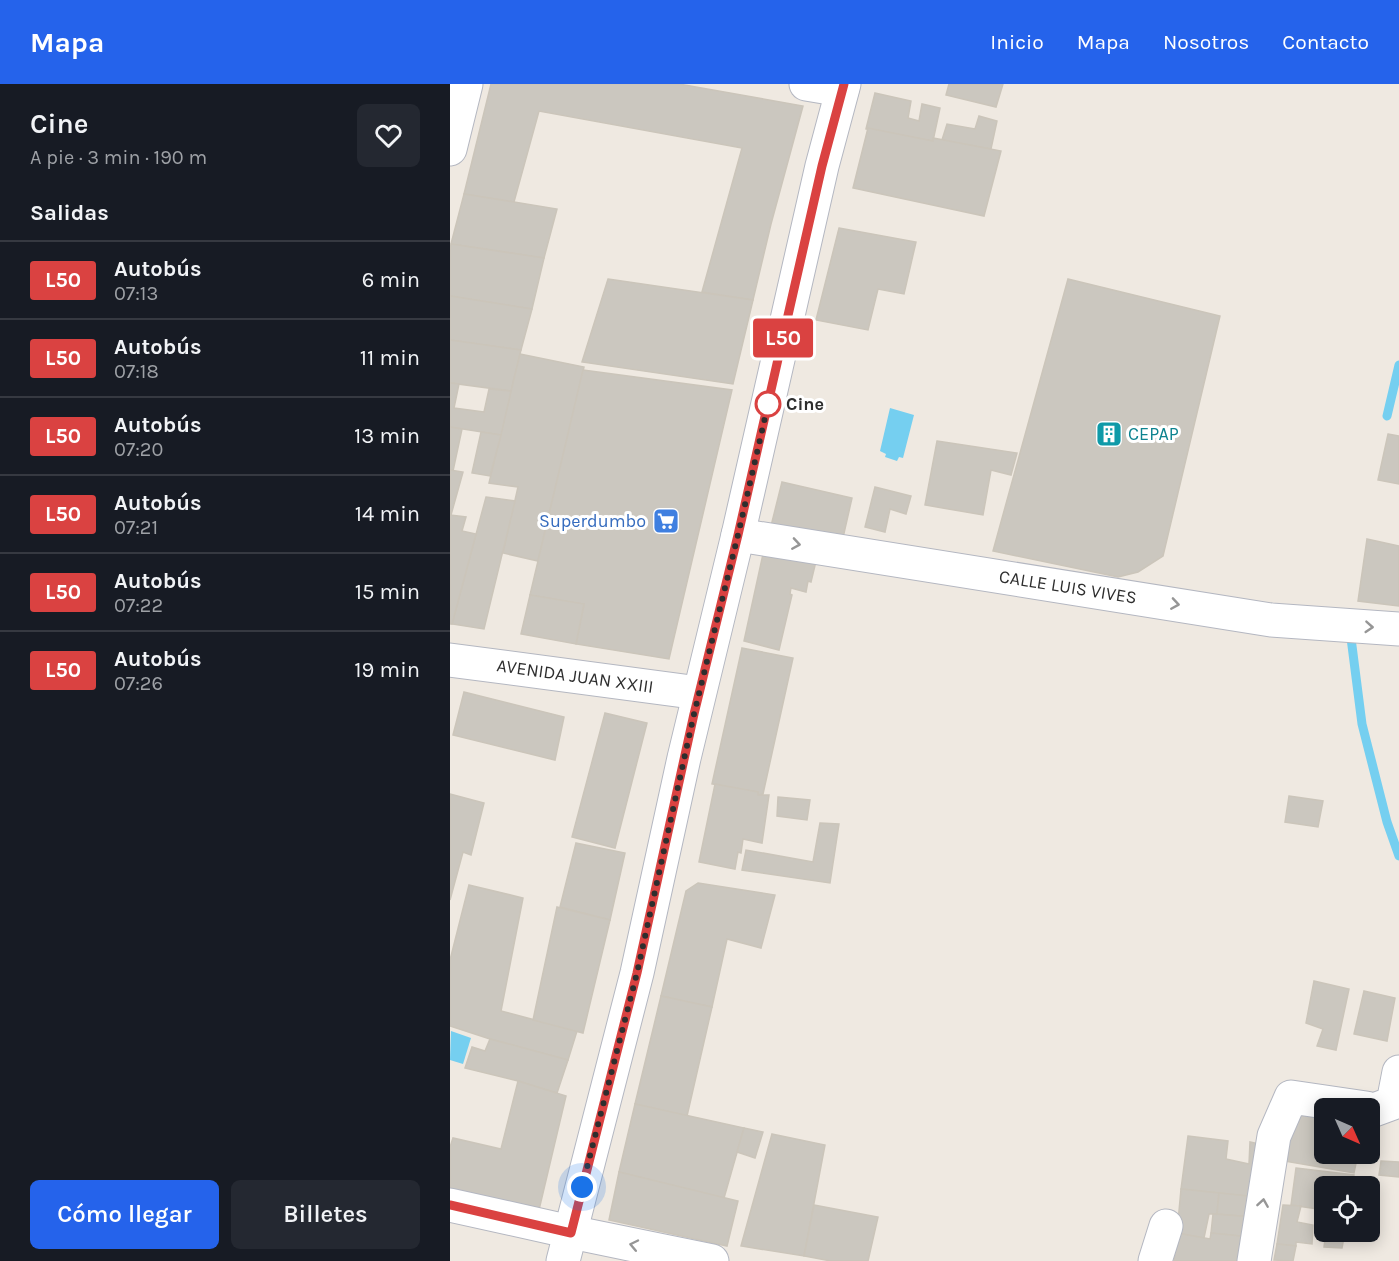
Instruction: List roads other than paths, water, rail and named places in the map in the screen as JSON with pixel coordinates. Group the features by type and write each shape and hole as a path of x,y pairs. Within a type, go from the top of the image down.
{"street":[{"path":"450,149 466,84"},
{"path":"567,1247 637,973 699,693 738,535 822,166 843,87 806,84"},
{"name":"CALLE LUIS VIVES","path":"738,535 1271,620 1399,629"},
{"name":"AVENIDA JUAN XXIII","path":"450,660 699,693"},
{"path":"1380,1107 1393,1102 1399,1072"},
{"path":"1254,1261 1274,1136 1291,1097 1314,1101"},
{"path":"450,1205 567,1247 712,1261"},
{"path":"1155,1261 1166,1226"}],"water":[{"path":"890,408 914,415 903,458 899,457 897,461 885,457 886,454 880,451"},
{"path":"451,1031 471,1038 463,1064 450,1060"}],"waterway":[{"path":"1387,416 1399,365"},
{"path":"1351,638 1362,724 1387,822 1399,856"}],"place":[{"name":"Cine","path":"768,404"},
{"name":"CEPAP","path":"1109,434"},
{"name":"Superdumbo","path":"666,521"}]}
